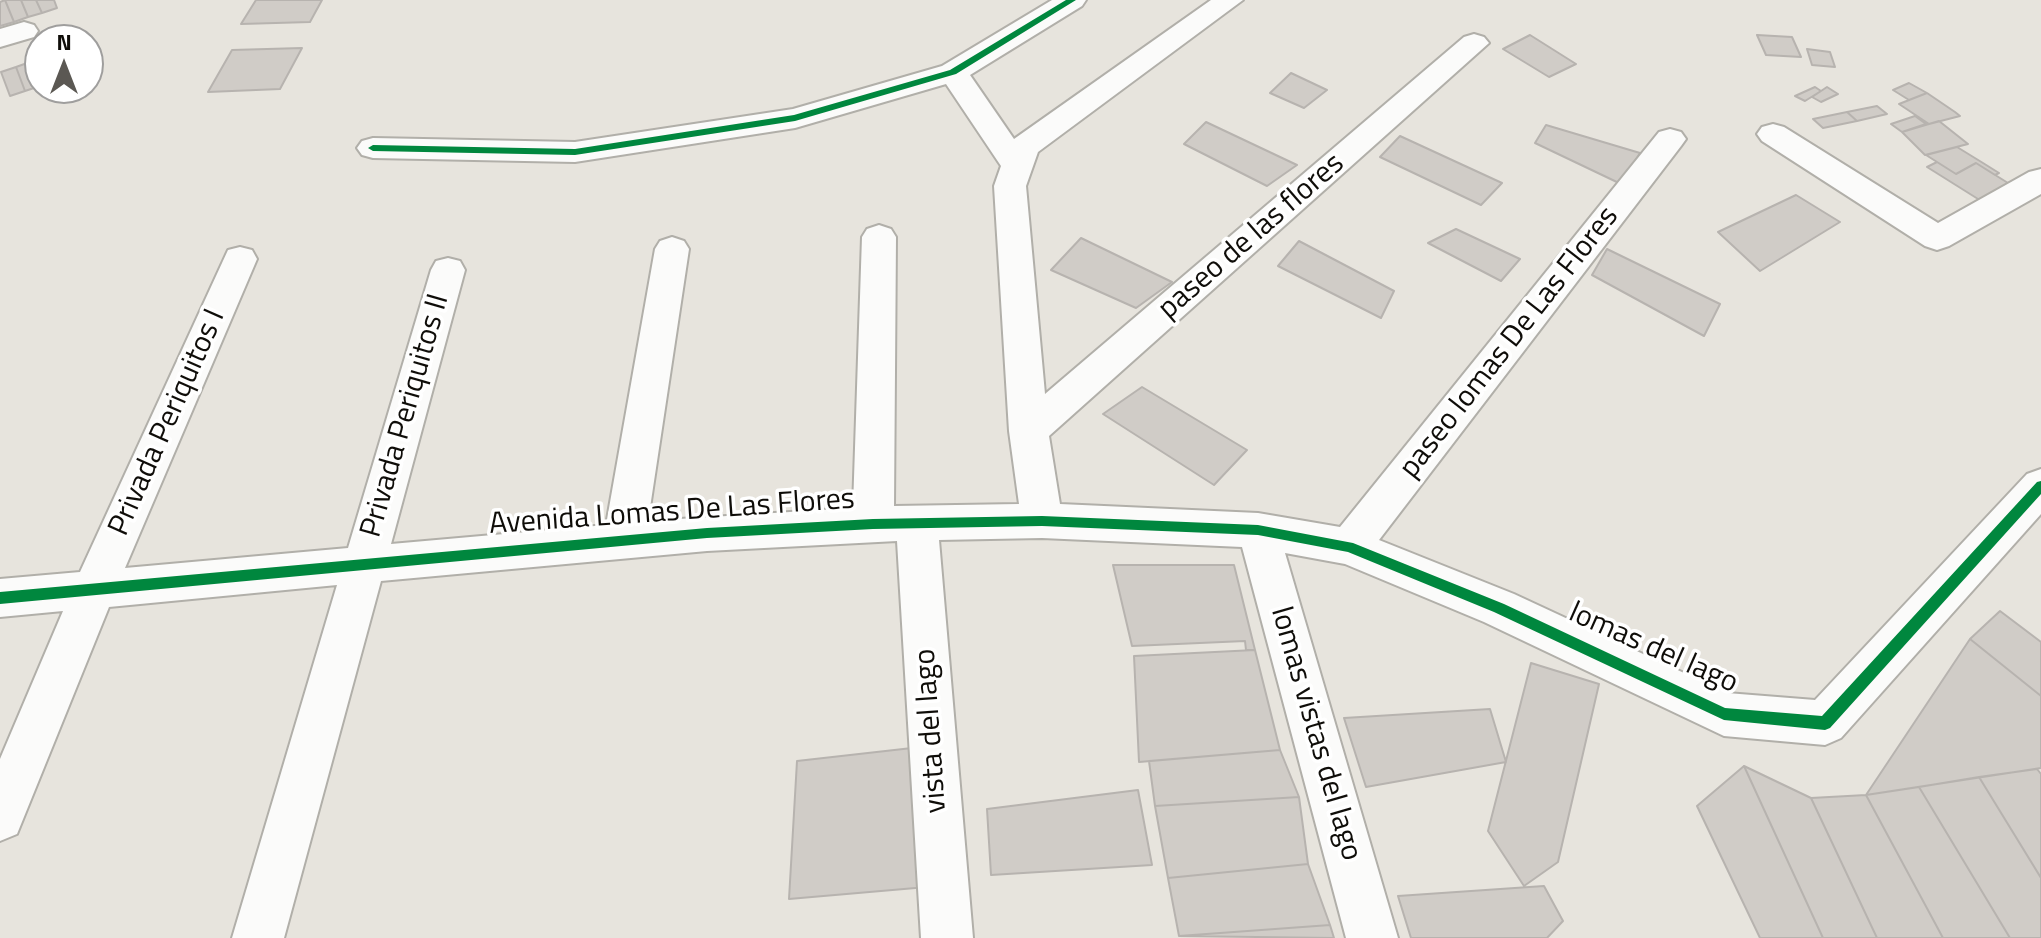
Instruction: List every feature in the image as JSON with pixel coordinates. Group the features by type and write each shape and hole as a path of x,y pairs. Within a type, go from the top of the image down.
{"street":[{"path":"373,148 575,152 795,118 953,72 1072,0"},
{"path":"1042,521 1029,431 1010,186 1017,166 1024,147 1229,0"},
{"name":"paseo de las flores","path":"1029,431 1474,43"},
{"path":"953,72 1017,166"},
{"path":"1773,134 1937,238 2041,180"},
{"name":"paseo lomas De Las Flores","path":"1349,547 1670,139"},
{"name":"vista del lago","path":"879,237 895,524 947,938"},
{"path":"624,541 672,249"},
{"name":"Privada Periquitos I","path":"0,817 95,587 240,259"},
{"name":"Privada Periquitos II","path":"258,938 448,270"},
{"name":"lomas del lago","path":"1349,547 1499,608 1724,714 1825,723 2041,486"},
{"name":"Avenida Lomas De Las Flores","path":"0,598 364,562 707,533 895,524 1042,521 1258,530 1349,547"},
{"name":"lomas vistas del lago","path":"1258,530 1372,938"}],"building":[{"path":"5,0 14,22 0,26 0,2"},
{"path":"5,0 21,0 28,17 14,22"},
{"path":"21,0 36,0 42,13 28,17"},
{"path":"36,0 54,0 57,8 42,13"},
{"path":"256,0 322,0 310,22 241,24"},
{"path":"1530,35 1576,64 1549,77 1503,49"},
{"path":"1757,35 1792,37 1801,57 1766,55"},
{"path":"302,48 280,89 208,92 232,50"},
{"path":"1807,49 1830,52 1835,67 1812,65"},
{"path":"24,64 24,88 16,67"},
{"path":"16,67 24,91 10,96 1,72"},
{"path":"1291,73 1327,90 1304,108 1270,93"},
{"path":"1909,83 1927,93 1909,100 1893,90"},
{"path":"1815,87 1821,91 1805,101 1795,96"},
{"path":"1827,87 1838,94 1821,102 1812,97"},
{"path":"1927,93 1960,116 1929,124 1899,104"},
{"path":"1877,106 1887,114 1857,121 1847,112"},
{"path":"1847,112 1857,121 1823,128 1813,119"},
{"path":"1915,116 1926,124 1902,132 1891,124"},
{"path":"1939,121 1968,144 1925,155 1902,132"},
{"path":"1206,122 1297,165 1267,186 1184,144"},
{"path":"1546,125 1640,153 1621,184 1535,143"},
{"path":"1400,136 1502,183 1481,205 1380,157"},
{"path":"1957,147 1999,173 1995,175 1976,163 1956,174 1926,155"},
{"path":"1937,162 1956,174 1976,163 2016,188 1986,204 1927,167"},
{"path":"1796,195 1840,222 1760,271 1718,232"},
{"path":"1456,229 1520,259 1501,281 1428,243"},
{"path":"1081,238 1172,282 1136,308 1051,270"},
{"path":"1299,241 1394,291 1381,318 1278,266"},
{"path":"1607,249 1720,304 1704,336 1592,275"},
{"path":"1142,387 1247,450 1214,485 1103,414"},
{"path":"1113,565 1234,565 1255,650 1246,650 1245,641 1132,646"},
{"path":"2000,611 2041,642 2041,696 1970,639"},
{"path":"1970,639 2041,696 2041,768 1866,795"},
{"path":"1255,650 1280,750 1139,762 1134,656"},
{"path":"1531,663 1599,684 1558,862 1524,886 1488,831"},
{"path":"1490,709 1506,762 1366,787 1344,718"},
{"path":"912,748 927,887 789,899 797,761"},
{"path":"1280,750 1299,797 1155,806 1149,761"},
{"path":"1744,766 1823,938 1760,938 1697,806"},
{"path":"1744,766 1811,798 1877,938 1823,938"},
{"path":"2037,769 2041,774 2041,878 1979,777"},
{"path":"1979,777 2041,878 2041,938 2010,938 1919,787"},
{"path":"1919,787 2010,938 1943,938 1866,795"},
{"path":"1138,790 1152,865 991,875 987,809"},
{"path":"1866,795 1943,938 1877,938 1811,798"},
{"path":"1299,797 1308,864 1168,878 1155,806"},
{"path":"1308,864 1330,925 1179,936 1168,878"},
{"path":"1544,886 1563,921 1547,938 1411,938 1398,896"},
{"path":"1330,925 1334,938 1179,936"}],"cycle path":[{"path":"373,148 575,152 795,118 953,72 1072,0"},
{"path":"0,598 707,533 873,524 1042,521 1258,530 1349,547 1499,608 1724,714 1825,723 2041,486"}]}
